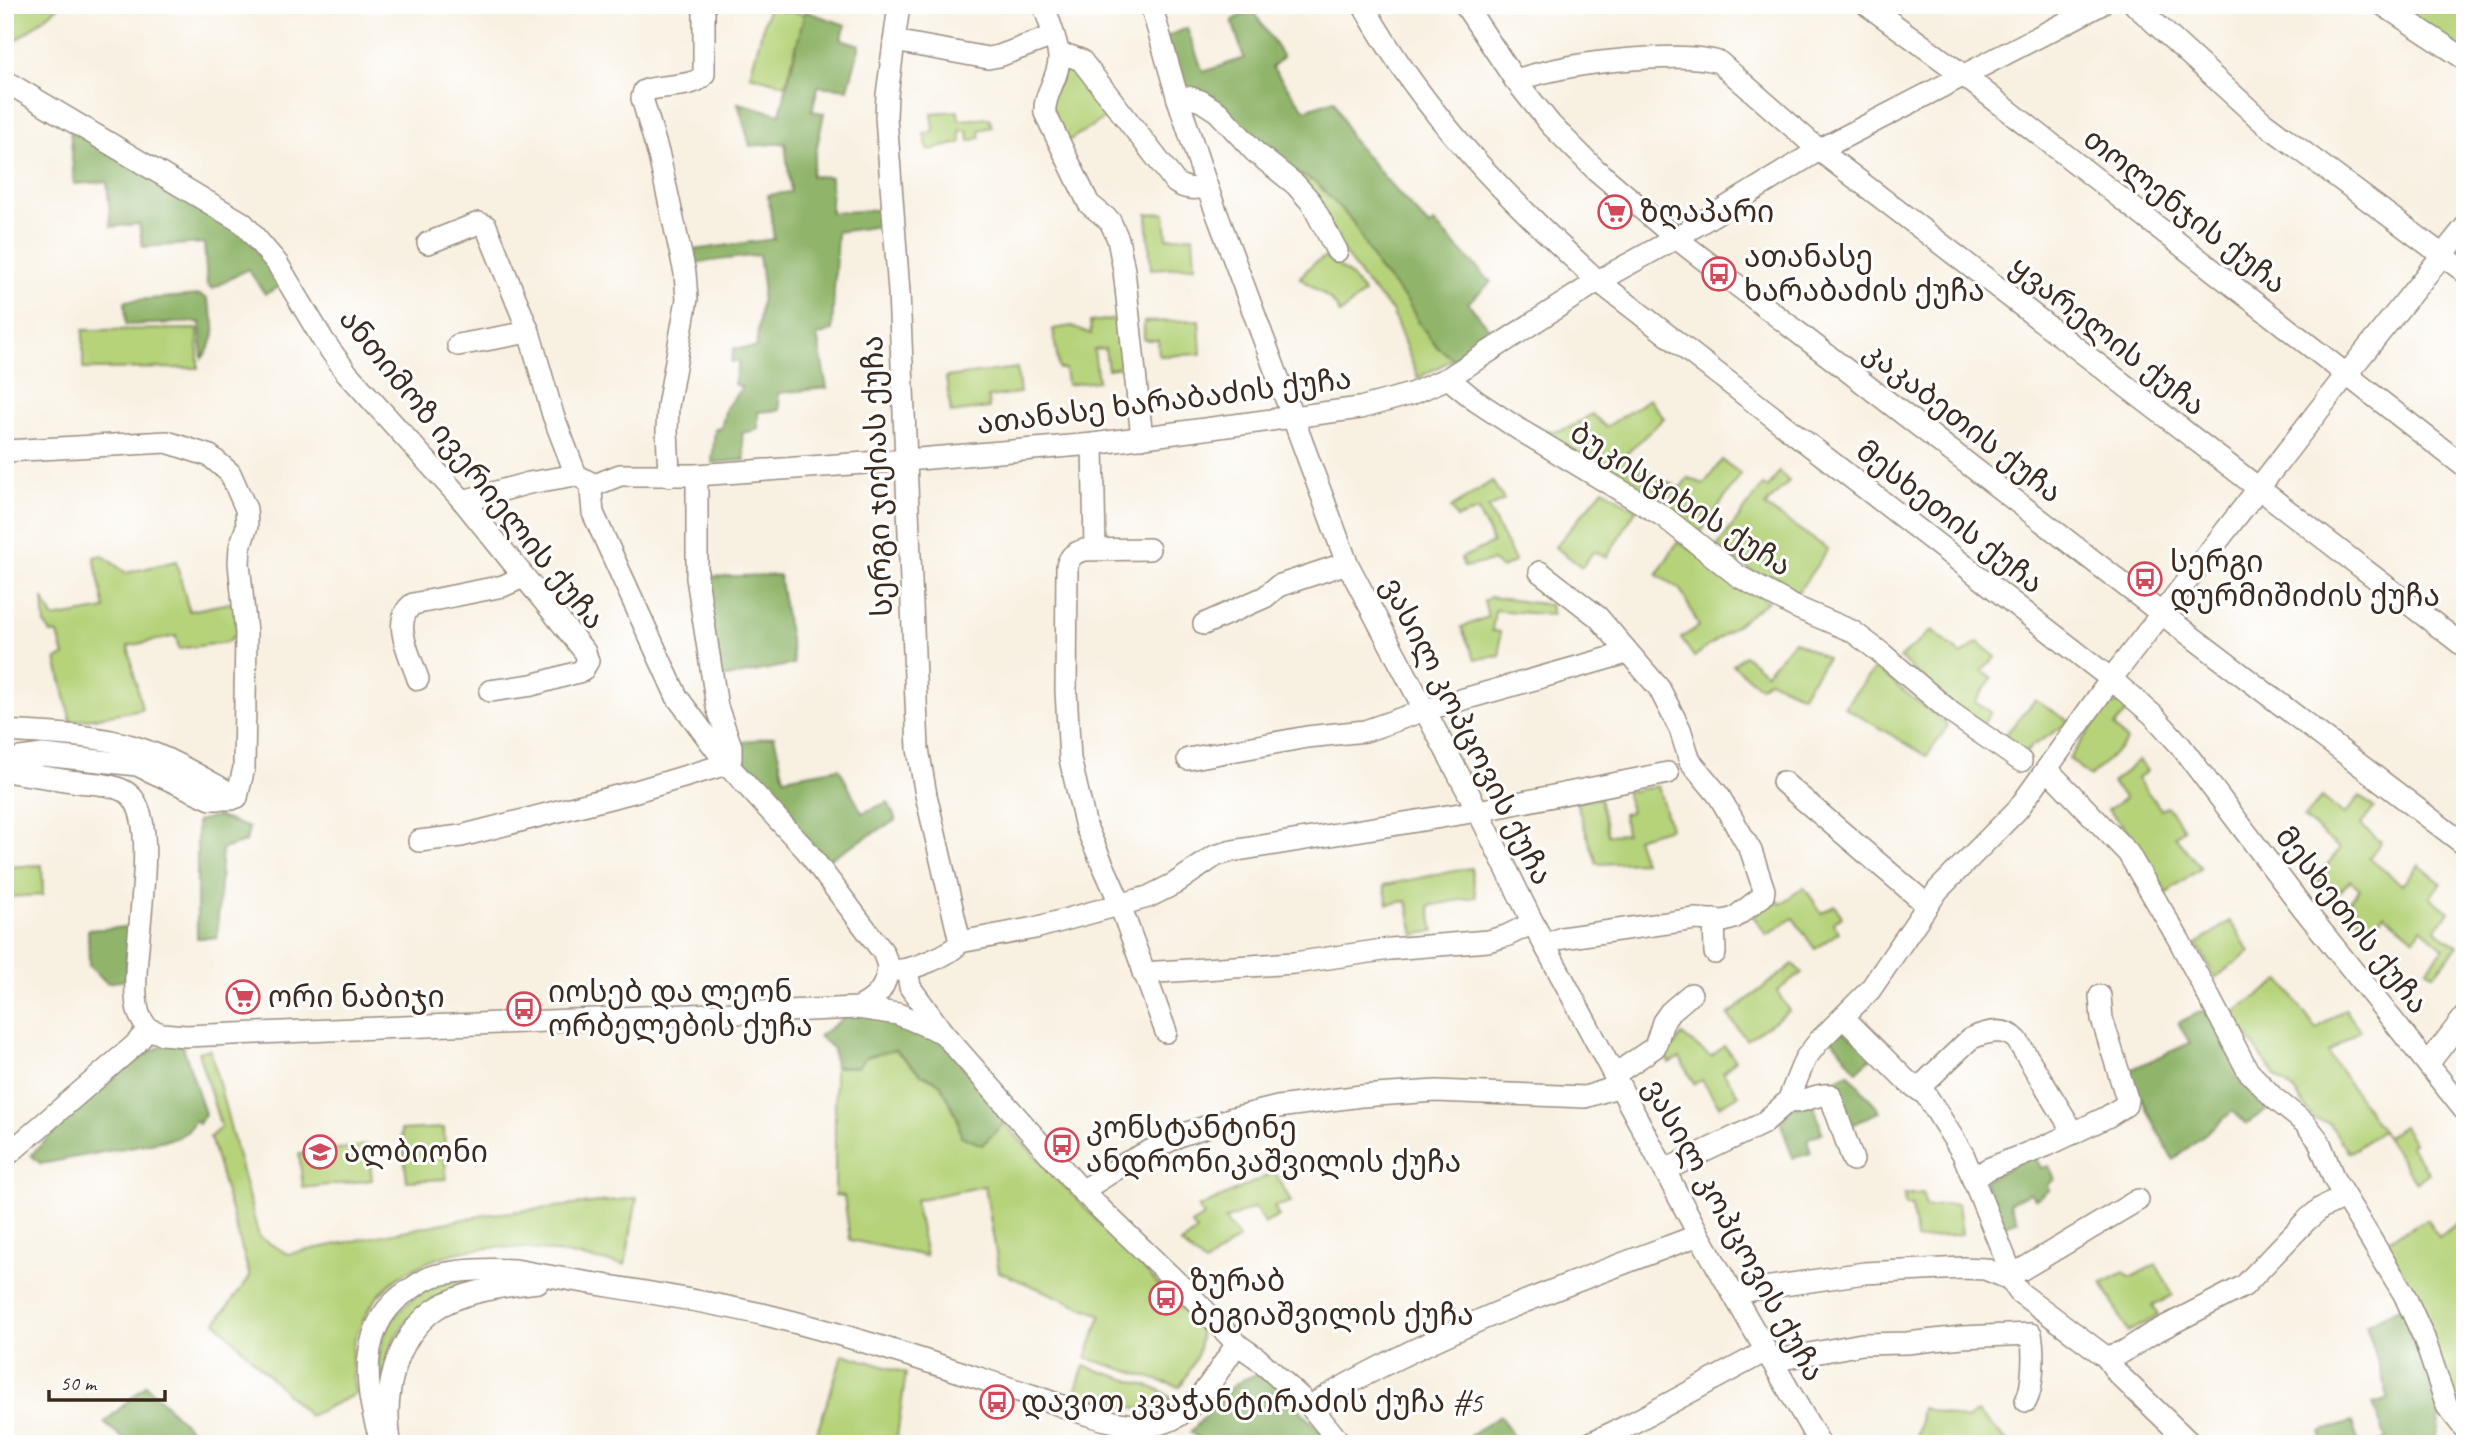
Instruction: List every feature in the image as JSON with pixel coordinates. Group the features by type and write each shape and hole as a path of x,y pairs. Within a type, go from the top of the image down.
{"street":[{"path":"669,476 668,406 687,299 685,273 668,196 642,98 644,91 653,87 692,83 705,74 704,5"},
{"name":"სერგი ჯიქიას ქუჩა","path":"899,5 886,117 899,292 918,749 960,942"},
{"path":"1044,5 1059,56 1058,68 1044,106 1045,113 1089,204 1110,222 1118,239 1124,270 1142,438"},
{"name":"ვასილ კოპცოვის ქუჩა","path":"1151,5 1207,187 1347,563 1478,811 1533,923 1699,1235 1820,1444"},
{"name":"მესხეთის ქუჩა","path":"1363,5 1388,50 1409,80 1479,166 1523,212 1598,281 2111,679 2153,715 2180,745 2303,908 2465,1111"},
{"name":"კაკაბეთის ქუჩა","path":"1465,5 1515,80 1574,149 1676,238 2465,845"},
{"name":"თოლენჯის ქუჩა","path":"1867,5 1963,75 2465,467"},
{"name":"ათანასე ხარაბაძის ქუჩა","path":"463,501 543,480 585,480 620,475 697,475 1093,444 1360,408 1411,394 1448,378 1598,281 1676,238 1819,150 2100,5"},
{"path":"2135,5 2263,122 2465,272"},
{"path":"2383,5 2465,59"},
{"path":"894,41 988,58 1053,36"},
{"path":"1059,56 1080,60 1176,184 1193,189 1207,187"},
{"name":"ყვარელის ქუჩა","path":"1515,80 1597,61 1676,57 1705,58 1719,62 1819,150 2465,648"},
{"name":"ანთიმოზ ივერიელის ქუჩა","path":"5,81 243,223 277,263 323,340 347,373 463,501 585,652 588,663 582,671 532,685 490,691"},
{"path":"1178,99 1188,97 1201,101 1218,112 1255,152 1296,185 1311,202 1338,251"},
{"path":"428,243 478,223 486,226 529,331 553,415 592,491 593,513 677,697 727,764 807,851 883,952 896,982 1082,1191 1237,1344 1257,1358 1310,1406 1341,1444"},
{"path":"1665,1170 1762,1124 1788,1101 1805,1059 1875,982 1926,904 2018,808 2048,770 2111,679 2465,226"},
{"path":"458,345 529,331"},
{"name":"ბუკისციხის ქუჩა","path":"1448,378 1476,401 1520,430 1663,516 1738,576 1795,607 1852,631 1953,715 2021,761"},
{"path":"5,451 167,442 210,456 230,473 246,509 247,526 240,547 239,563 246,633 244,768 237,797 231,800 211,799 137,765 43,755 20,758 5,765"},
{"path":"1093,444 1095,549"},
{"path":"419,841 461,836 633,792 727,764 733,754 717,707 697,578 697,475"},
{"path":"1149,549 1095,549 1075,553 1067,566 1068,745 1086,827 1116,894 1166,1032"},
{"path":"1204,624 1265,597 1278,586 1347,563"},
{"path":"1540,572 1598,617 1659,688 1680,729 1690,761 1718,796 1751,851 1763,884 1763,896 1734,918 1724,921 1695,919 1562,938 1545,945"},
{"path":"418,679 405,639 402,621 405,610 413,604 503,586 523,577"},
{"path":"1188,759 1307,737 1365,731 1425,710 1627,653"},
{"path":"5,731 87,737 132,746 159,755 237,797"},
{"path":"2048,770 2128,853 2179,940 2248,1071 2274,1098 2305,1123 2319,1141 2334,1179 2404,1294 2424,1338 2447,1406 2465,1429"},
{"path":"5,771 109,786 127,793 138,803 145,829 145,848 135,987 138,1010 148,1029 162,1034 186,1036 858,1008 903,1013 913,1000 896,982"},
{"path":"858,1008 960,942 1035,928 1164,891 1215,856 1232,851 1478,811 1668,774"},
{"path":"1783,782 1926,904"},
{"path":"1714,920 1715,953"},
{"path":"1143,973 1294,963 1390,948 1488,941 1533,923"},
{"path":"896,982 880,1001 893,1013 943,1032"},
{"path":"1082,1191 1126,1163 1181,1135 1278,1107 1362,1096 1436,1091 1585,1097 1617,1081 1655,1047 1663,1022 1670,1012 1690,995"},
{"path":"1973,1180 1989,1169 2074,1133 2126,1105 2127,1099 2102,1019 2100,996"},
{"path":"2428,1064 2465,1016"},
{"path":"1843,1017 1908,1082 1919,1088 1963,1153 2010,1276 2019,1292 2106,1357 2118,1374 2191,1444"},
{"path":"5,1157 136,1044 148,1029"},
{"path":"1919,1088 1970,1039 1981,1034 2004,1031 2017,1041 2074,1133"},
{"path":"1788,1101 1797,1102 1830,1095 1853,1160"},
{"path":"2106,1357 2123,1352 2151,1334 2244,1286 2306,1221 2321,1208 2344,1197"},
{"path":"1735,1296 1751,1290 1864,1273 1963,1268 1985,1269 2010,1276 2138,1200"},
{"path":"1310,1406 1358,1377 1454,1330 1502,1309 1699,1235"},
{"path":"382,1444 369,1394 367,1356 377,1324 399,1296 432,1276 473,1269 514,1270 769,1316 865,1341 1089,1414 1140,1426 1162,1423 1180,1416 1196,1402 1237,1344"},
{"path":"391,1444 388,1399 394,1365 412,1333 435,1309 470,1294 514,1284 563,1279"},
{"path":"1588,1444 1769,1356 1862,1344 2031,1334 2032,1362 2026,1401"}],"green space":[{"path":"5,5 61,5 8,47 5,41"},
{"path":"769,5 805,15 786,85 750,75"},
{"path":"2395,5 2414,5 2417,11 2437,5 2465,5 2465,53"},
{"path":"1252,9 1283,57 1272,67 1305,110 1334,100 1351,138 1390,184 1429,226 1434,223 1491,282 1468,303 1493,333 1453,359 1436,346 1408,302 1378,268 1352,221 1317,183 1283,166 1178,81 1166,37 1187,28 1203,72 1244,58 1232,21"},
{"path":"805,11 846,25 841,39 860,45 848,89 818,86 812,111 824,113 811,176 831,177 831,213 886,209 888,225 837,232 832,331 817,336 827,388 778,393 780,410 758,412 758,430 742,433 745,460 712,463 715,429 721,428 726,408 742,387 734,384 739,362 731,362 734,348 756,348 763,285 759,255 687,264 685,251 774,239 768,195 791,192 785,143 750,146 738,103 780,114"},
{"path":"1069,63 1116,111 1063,144 1048,103"},
{"path":"958,111 959,120 989,118 992,127 979,130 980,138 969,141 968,131 960,130 961,143 928,150 924,134 934,131 932,113"},
{"path":"70,126 237,225 286,284 265,294 248,269 212,289 207,284 204,243 143,247 139,224 111,227 107,182 74,184"},
{"path":"1283,166 1317,183 1352,221 1378,268 1408,302 1436,346 1453,359 1418,378 1392,311 1365,282"},
{"path":"1165,213 1167,238 1193,236 1195,266 1151,269 1147,214"},
{"path":"1325,257 1349,274 1364,293 1340,314 1328,298 1300,277"},
{"path":"200,295 207,299 214,330 211,344 202,358 200,322 126,325 125,301"},
{"path":"1115,319 1122,367 1108,369 1105,349 1094,350 1098,381 1067,385 1065,369 1059,369 1053,329 1072,326 1091,334 1090,322"},
{"path":"1199,320 1201,354 1159,356 1158,340 1144,340 1144,322"},
{"path":"198,329 198,368 83,369 83,330"},
{"path":"1017,368 1020,393 988,397 989,408 951,413 946,377"},
{"path":"1649,399 1664,418 1625,455 1659,478 1680,488 1688,478 1704,484 1722,460 1741,474 1697,538 1517,420 1556,431 1571,427 1592,414 1606,427"},
{"path":"1779,472 1789,481 1765,506 1828,549 1794,598 1716,548 1763,485 1768,488"},
{"path":"1492,481 1504,500 1488,508 1515,561 1501,569 1493,561 1464,567 1461,558 1493,543 1478,511 1457,518 1451,508"},
{"path":"1603,489 1636,510 1607,557 1594,551 1582,567 1555,547"},
{"path":"1678,541 1768,601 1694,657 1681,638 1699,626 1680,589 1657,575"},
{"path":"102,555 126,573 176,561 189,611 235,602 237,634 227,642 179,649 176,636 128,646 142,709 71,722 56,659 64,656 58,634 51,633 45,625 43,598 53,618 105,609 94,557"},
{"path":"779,575 794,664 716,679 701,577"},
{"path":"1490,597 1550,605 1552,615 1495,610 1492,631 1500,632 1500,656 1475,659 1461,627 1488,617 1484,601"},
{"path":"1932,630 1962,655 1978,642 1996,657 1982,671 1992,678 1975,702 1991,712 1980,729 1900,658"},
{"path":"1794,641 1827,658 1802,695 1769,680 1760,687 1733,665 1744,655 1766,673"},
{"path":"1875,668 1948,726 1927,756 1844,707"},
{"path":"2035,700 2070,722 2032,746 2022,757 1999,742"},
{"path":"2123,703 2129,710 2114,726 2127,741 2090,777 2069,758 2106,708 2112,704"},
{"path":"774,736 784,778 839,768 862,813 888,802 896,820 825,861 739,761 734,744"},
{"path":"2139,760 2147,771 2137,779 2161,809 2167,806 2184,829 2175,836 2201,868 2167,893 2130,833 2108,810 2125,798 2112,783"},
{"path":"1658,786 1670,828 1636,838 1644,862 1597,864 1576,802 1600,798 1608,835 1626,834 1623,814 1631,812 1626,792"},
{"path":"2360,796 2374,808 2361,825 2381,842 2369,858 2402,885 2419,865 2441,883 2430,897 2449,912 2435,929 2457,947 2434,975 2427,969 2444,948 2421,928 2415,939 2384,914 2371,929 2345,907 2360,889 2350,880 2337,895 2316,878 2340,849 2304,818 2322,797 2344,815"},
{"path":"217,816 249,828 246,842 222,849 217,938 197,938 197,821"},
{"path":"42,865 43,895 5,897 5,867"},
{"path":"1471,868 1476,897 1429,906 1434,931 1414,935 1407,901 1388,904 1384,885"},
{"path":"1804,887 1822,913 1834,905 1842,916 1833,923 1839,932 1815,949 1793,918 1767,935 1753,916 1777,900 1781,904"},
{"path":"2230,921 2250,952 2215,978 2197,944"},
{"path":"128,927 126,980 107,983 89,966 88,930"},
{"path":"1793,964 1802,973 1777,991 1789,1011 1746,1040 1728,1015"},
{"path":"2281,980 2316,1029 2345,1009 2360,1030 2328,1053 2382,1131 2349,1153 2329,1123 2315,1120 2294,1091 2275,1076 2232,1014"},
{"path":"2206,1009 2273,1108 2246,1124 2233,1111 2173,1160 2141,1097 2133,1101 2123,1073 2190,1043 2178,1023"},
{"path":"854,1011 941,1036 1004,1123 982,1145 961,1136 957,1117 940,1083 921,1074 895,1050 866,1057 857,1067 835,1067 833,1049 819,1036"},
{"path":"1842,1031 1876,1053 1857,1071 1831,1038"},
{"path":"1682,1035 1711,1057 1724,1046 1736,1060 1723,1072 1739,1095 1719,1106 1702,1080 1694,1084 1680,1058 1669,1063 1665,1056"},
{"path":"171,1042 183,1046 205,1114 199,1124 195,1120 188,1131 176,1138 41,1164 31,1155 79,1107 114,1077 132,1063"},
{"path":"210,1049 259,1237 288,1254 484,1215 637,1198 625,1265 546,1251 496,1248 445,1256 419,1266 386,1288 373,1303 358,1331 352,1352 356,1394 309,1416 216,1322 250,1277 210,1137 221,1127 198,1052"},
{"path":"895,1050 921,1074 940,1083 957,1117 982,1144 1004,1123 1199,1327 1199,1351 1180,1387 1086,1358 1101,1315 999,1272 985,1186 915,1200 926,1256 850,1240 844,1196 835,1195 835,1067 857,1067 866,1057"},
{"path":"1848,1073 1880,1111 1851,1126 1831,1082"},
{"path":"1814,1104 1822,1133 1807,1139 1811,1153 1793,1158 1780,1121 1791,1107"},
{"path":"2403,1126 2414,1143 2410,1146 2429,1173 2416,1182 2386,1137"},
{"path":"444,1128 446,1179 407,1181 401,1130"},
{"path":"368,1145 372,1180 303,1188 299,1154"},
{"path":"2034,1154 2041,1168 2049,1166 2055,1179 2047,1185 2049,1190 2036,1199 2030,1193 2009,1203 2018,1220 1999,1228 1984,1181"},
{"path":"1275,1172 1291,1202 1274,1207 1279,1216 1264,1224 1255,1207 1225,1220 1239,1238 1205,1264 1181,1244 1197,1231 1191,1224 1204,1216 1198,1208"},
{"path":"1923,1193 1925,1207 1958,1203 1962,1234 1916,1240 1912,1206 1905,1206 1904,1195"},
{"path":"2465,1217 2465,1416 2453,1399 2384,1242 2427,1219 2439,1237"},
{"path":"2156,1264 2173,1295 2153,1306 2158,1316 2128,1332 2102,1283 2124,1272 2130,1278"},
{"path":"465,1276 481,1279 430,1302 400,1330 389,1354 381,1391 381,1347 391,1322 424,1292"},
{"path":"2403,1306 2434,1387 2439,1419 2437,1432 2427,1444 2374,1444 2386,1440 2373,1404 2389,1399 2366,1325"},
{"path":"843,1354 906,1373 896,1444 813,1444"},
{"path":"1084,1366 1160,1390 1171,1398 1167,1404 1143,1408 1109,1403 1075,1392"},
{"path":"1257,1375 1274,1383 1333,1444 1206,1444 1190,1432 1229,1390"},
{"path":"146,1385 205,1444 130,1444 104,1423"},
{"path":"1922,1408 1966,1420 1977,1412 2010,1444 1916,1444"},
{"path":"1500,1416 1514,1438 1503,1444 1461,1444 1477,1430"},
{"path":"2352,1422 2359,1444 2324,1444 2320,1432"}],"place":[{"name":"ზღაპარი","path":"1615,212"},
{"name":"ათანასე ხარაბაძის ქუჩა","path":"1719,274"},
{"name":"სერგი დურმიშიძის ქუჩა","path":"2145,579"},
{"name":"ორი ნაბიჯი","path":"243,997"},
{"name":"იოსებ და ლეონ ორბელების ქუჩა","path":"524,1009"},
{"name":"კონსტანტინე ანდრონიკაშვილის ქუჩა","path":"1062,1145"},
{"name":"ალბიონი","path":"320,1152"},
{"name":"ზურაბ ბეგიაშვილის ქუჩა","path":"1166,1298"},
{"name":"დავით კვაჭანტირაძის ქუჩა #5","path":"997,1402"}]}
